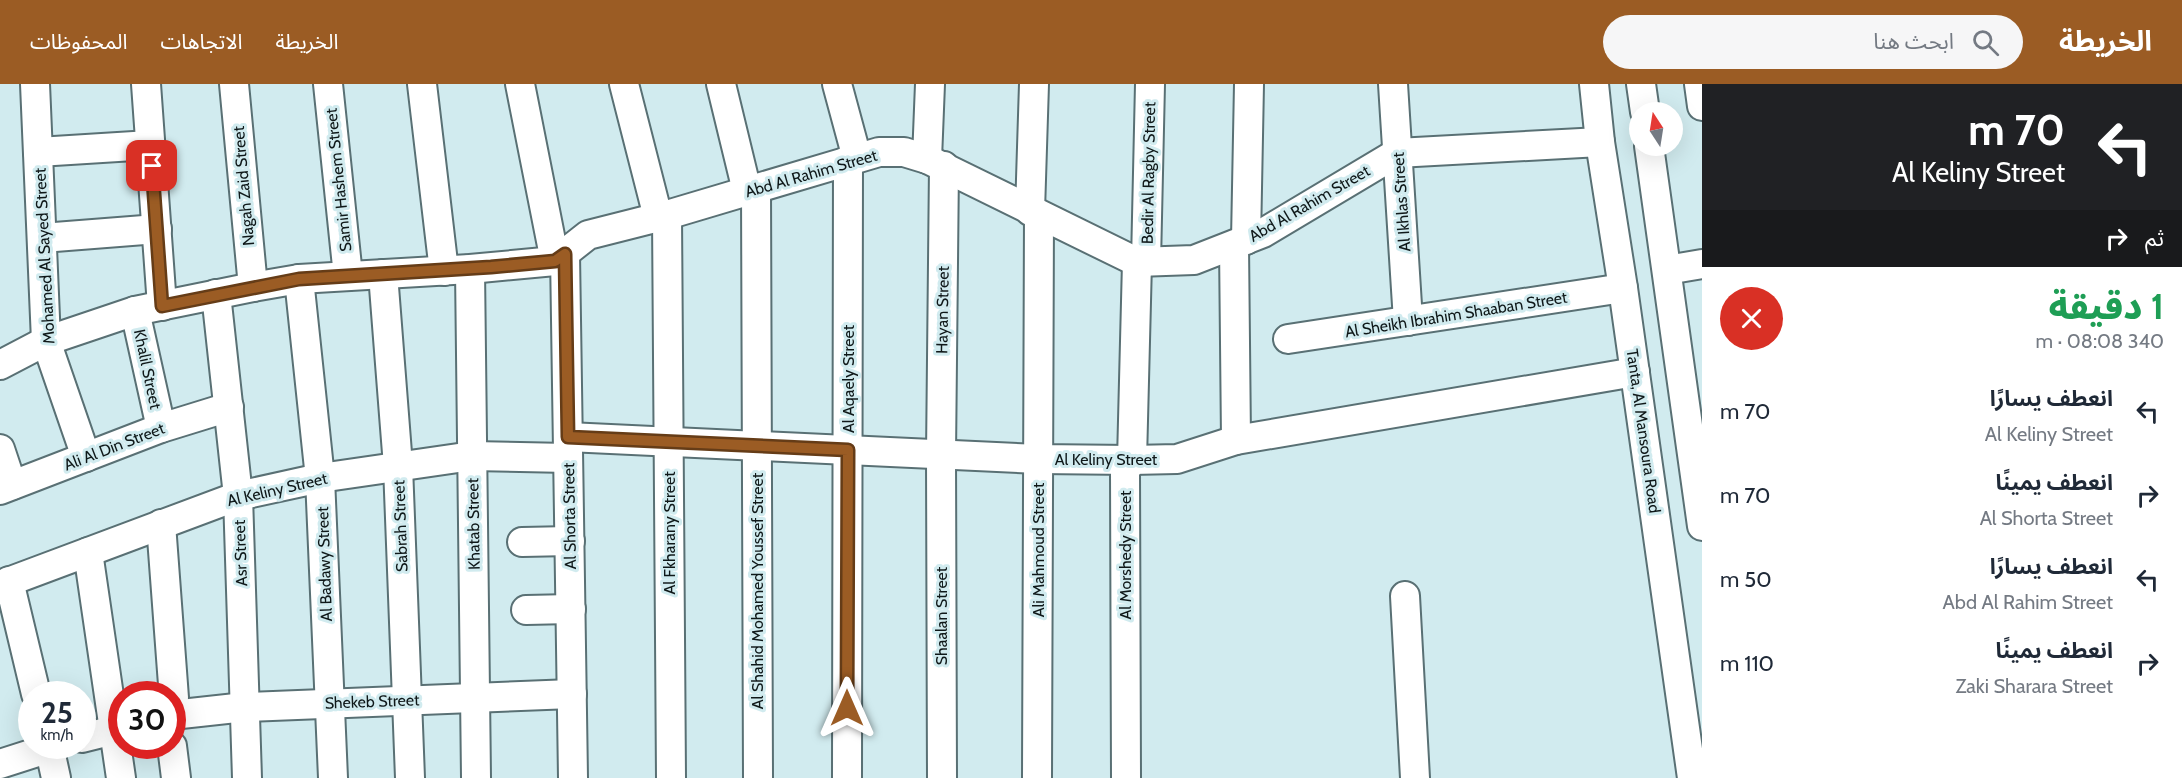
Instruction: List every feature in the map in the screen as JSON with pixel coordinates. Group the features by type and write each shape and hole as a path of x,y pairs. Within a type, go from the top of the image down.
{"street":[{"name":"Mohamed Al Sayed Street","path":"35,84 46,340 86,457"},
{"name":"Khalil Street","path":"146,84 157,229 149,308 160,428"},
{"name":"Nagah Zaid Street","path":"234,84 253,287"},
{"name":"Samir Hashem Street","path":"328,84 348,276"},
{"name":"Khatab Street","path":"422,84 457,270 472,456 476,778"},
{"name":"Al Shorta Street","path":"520,84 560,258 568,447 573,778"},
{"name":"Al Fkharany Street","path":"624,84 662,216 668,442 671,778"},
{"name":"Al Shahid Mohamed Youssef Street","path":"721,84 752,190 758,778"},
{"name":"Al Aqaely Street","path":"837,84 852,159 847,778"},
{"name":"Hayan Street","path":"930,84 936,162 941,455"},
{"name":"Ali Mahmoud Street","path":"1034,84 1038,459 1037,778"},
{"name":"Bedir Al Ragby Street","path":"1141,262 1150,84"},
{"path":"1236,440 1240,242 1249,84"},
{"name":"Al Ikhlas Street","path":"1393,84 1408,321"},
{"name":"Tanta, Al Mansoura Road","path":"1594,84 1600,142 1623,288 1692,778"},
{"path":"1641,84 1644,102"},
{"path":"1699,84 1702,106"},
{"name":"Abd Al Rahim Street","path":"560,258 588,235 662,216 852,159 879,152 904,152 936,162 1034,213 1141,262 1194,260 1263,233 1397,153 1600,142"},
{"path":"38,152 150,145"},
{"path":"1650,156 1702,526"},
{"path":"42,238 157,229"},
{"path":"0,365 46,340 149,308 216,294 299,279 457,270 560,258"},
{"name":"Al Morshedy Street","path":"1126,778 1125,471 1132,460 1141,262"},
{"path":"1667,270 1702,264"},
{"name":"Sabrah Street","path":"383,274 398,466 410,778"},
{"name":"Al Badawy Street","path":"299,279 320,477 333,778"},
{"name":"Al Sheikh Ibrahim Shaaban Street","path":"1288,339 1623,288"},
{"name":"Asr Street","path":"216,294 238,496 247,778"},
{"name":"Al Keliny Street","path":"5,583 238,496 320,477 472,456 568,447 668,442 1038,459 1177,459 1236,440 1635,372"},
{"name":"Ali Al Din Street","path":"6,488 160,428 229,407"},
{"path":"0,449 6,488"},
{"name":"Shaalan Street","path":"941,455 942,778"},
{"path":"161,524 173,681"},
{"path":"522,543 570,541"},
{"path":"88,552 110,681"},
{"path":"5,583 32,681"},
{"path":"1405,596 1415,778"},
{"path":"526,610 571,609"},
{"name":"Shekeb Street","path":"186,713 245,706 572,694"},
{"path":"0,764 18,758"},
{"path":"53,759 56,778"},
{"path":"120,759 121,778"},
{"path":"174,759 176,778"}],"route":[{"path":"152,166 162,306 299,279 457,270 555,261 565,254 568,437 848,450 847,708"}]}
